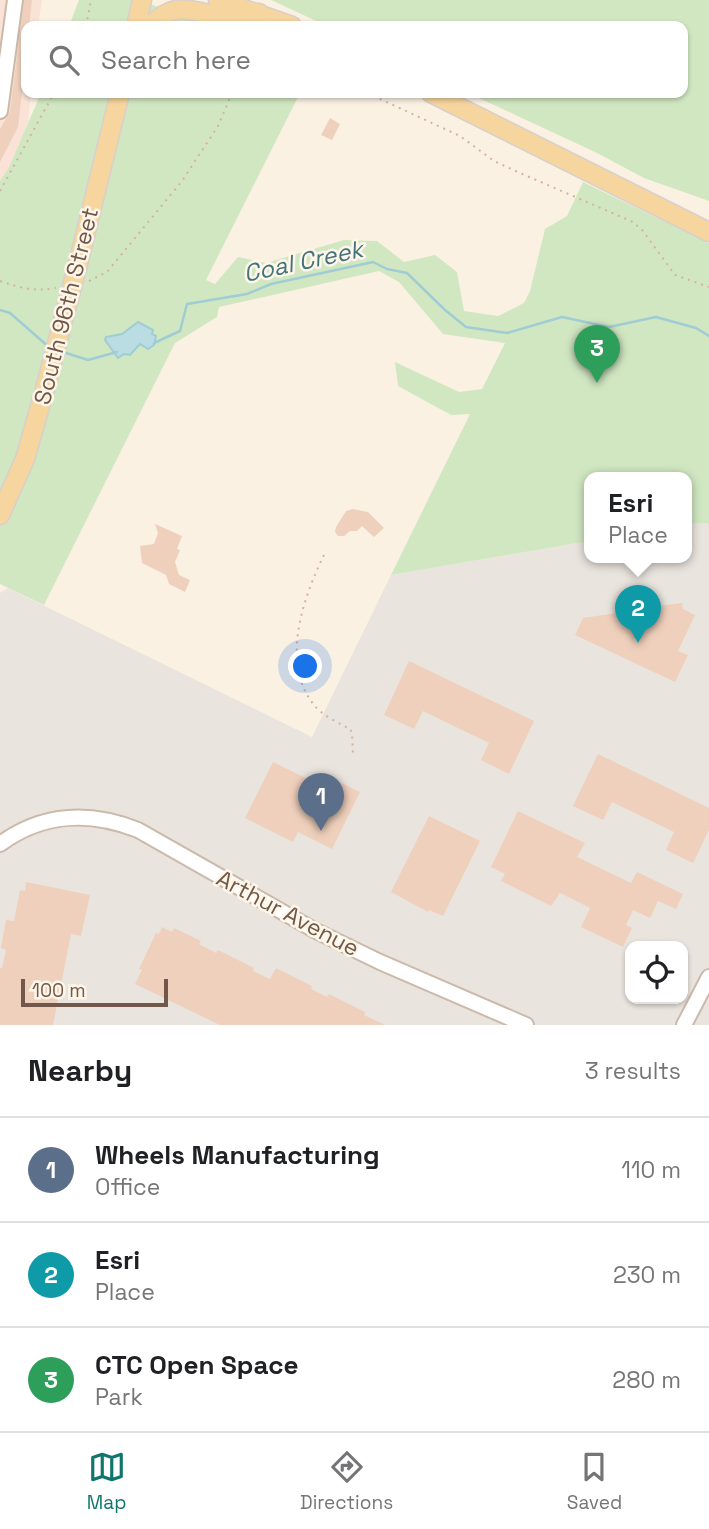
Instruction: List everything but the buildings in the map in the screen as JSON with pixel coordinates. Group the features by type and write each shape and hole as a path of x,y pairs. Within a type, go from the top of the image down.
{"main road":[{"path":"136,21 142,0"},
{"path":"226,2 279,21"},
{"path":"154,21 172,8 187,6 221,17 259,13"},
{"name":"South 96th Street","path":"0,515 25,459 119,98"},
{"path":"441,98 709,232"}],"street":[{"path":"0,111 15,0"},
{"name":"Arthur Avenue","path":"0,844 22,831 73,816 92,816 116,821 138,830 316,931 380,962 526,1025"},
{"path":"684,1025 709,977"}],"path":[{"path":"87,21 91,0"},
{"path":"0,191 51,98"},
{"path":"107,272 182,181 218,125 230,98"},
{"path":"378,98 460,136 494,161 634,222 675,275 709,287"},
{"path":"0,281 20,289 36,291"},
{"path":"324,555 299,622 295,649 303,683 314,706 350,729 353,757"}],"shaded area":[{"path":"0,0 42,0 39,21 21,21 21,98 30,98 28,123 0,181"},
{"path":"709,523 709,1025 0,1025 0,593 8,588 312,737 391,575 584,542 584,563 692,563 692,524"}],"green space":[{"path":"79,0 137,0 202,21 71,21"},
{"path":"271,0 709,0 709,201 644,178 479,98 688,98 688,21 316,21"},
{"path":"39,98 297,98 206,280 215,284 238,257 266,263 344,240 377,241 404,262 435,255 457,272 464,311 498,316 524,303 530,291 545,229 567,216 583,182 709,243 709,523 692,524 692,472 584,472 584,542 391,575 470,414 451,415 398,386 395,362 459,392 482,389 505,343 443,334 399,282 379,271 219,307 217,317 175,343 44,605 0,584 0,181 9,167"}],"water":[{"path":"138,322 153,330 152,334 156,336 154,345 148,349 140,344 130,355 124,354 118,358 105,340 106,337 122,334"}],"waterway":[{"name":"Coal Creek","path":"154,343 180,331 187,304 247,294 271,284 373,262 387,269 407,273 466,327 507,333 562,317 609,327 656,317 696,328 709,336"},
{"name":"Coal Creek","path":"0,310 10,313 50,348"},
{"name":"Coal Creek","path":"63,352 88,360 117,352"}],"place":[{"name":"CTC Open Space","path":"597,383"},
{"name":"Esri","path":"638,643"},
{"name":"Wheels Manufacturing","path":"321,831"}]}
